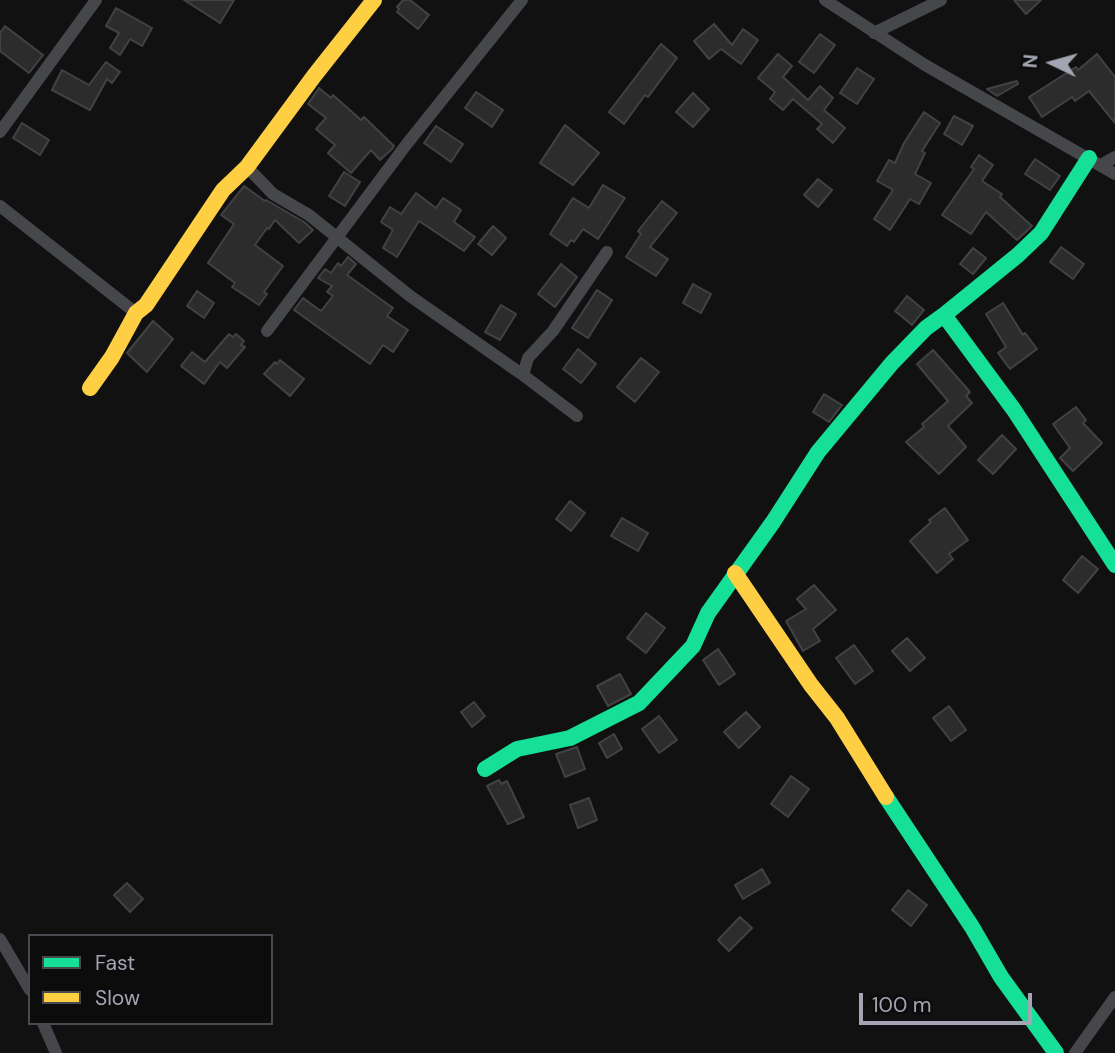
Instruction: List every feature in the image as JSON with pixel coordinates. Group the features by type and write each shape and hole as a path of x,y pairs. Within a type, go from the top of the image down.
{"street":[{"path":"0,132 96,0"},
{"path":"90,388 112,357 136,313 146,305 223,190 247,166 374,0"},
{"path":"267,331 406,145 522,0"},
{"path":"825,0 925,65 1115,174"},
{"path":"874,33 942,0"},
{"path":"485,769 517,748 570,738 639,703 693,646 708,614 818,452 892,363 926,328 1018,255 1041,233 1068,194 1095,162 1115,157"},
{"path":"247,166 273,194 309,215 410,296 523,375 576,416"},
{"path":"0,206 136,313"},
{"path":"523,375 527,358 553,331 607,252"},
{"path":"944,315 1014,410 1115,565"},
{"path":"735,573 811,685 837,718 1001,976 1056,1053"},
{"path":"0,939 28,987"},
{"path":"1075,1053 1115,998"},
{"path":"44,1025 56,1053"}],"building":[{"path":"184,0 234,0 220,23"},
{"path":"403,0 410,0 429,15 418,29 397,12 397,7"},
{"path":"1014,0 1041,0 1026,14"},
{"path":"116,8 152,28 142,46 130,39 120,55 110,48 119,33 106,26"},
{"path":"714,24 732,45 743,29 758,40 741,64 721,49 709,59 694,41"},
{"path":"5,26 43,55 29,73 0,51 0,33"},
{"path":"820,34 835,45 814,73 799,62"},
{"path":"661,44 677,58 624,124 609,112"},
{"path":"778,54 792,66 783,77 808,100 820,86 833,98 824,110 845,128 833,143 817,129 822,124 793,99 783,110 770,99 775,92 758,78"},
{"path":"1097,54 1115,77 1115,123 1089,91 1075,101 1072,97 1042,117 1029,97 1076,67 1078,70"},
{"path":"106,62 120,72 112,83 107,79 90,110 52,90 62,70 89,85"},
{"path":"857,68 874,79 857,104 840,93"},
{"path":"1017,81 1018,84 997,96 987,89"},
{"path":"319,88 331,98 333,95 361,120 364,117 394,146 392,149 380,160 371,150 351,173 328,153 335,145 316,129 326,118 308,104"},
{"path":"476,92 503,110 492,127 465,108"},
{"path":"693,93 709,109 693,127 676,112"},
{"path":"924,112 940,123 922,151 925,153 915,174 931,183 919,204 910,199 890,230 874,219 893,190 877,181 889,160 895,163"},
{"path":"954,116 973,126 962,145 944,134"},
{"path":"22,123 49,140 40,155 13,138"},
{"path":"565,125 599,153 573,185 540,163"},
{"path":"436,126 463,144 451,162 424,143"},
{"path":"979,155 993,165 982,181 1002,194 1000,197 1032,226 1017,240 986,212 971,234 942,215 974,169 971,167"},
{"path":"1035,159 1060,176 1050,190 1025,174"},
{"path":"344,172 360,182 345,206 329,196"},
{"path":"818,179 832,190 818,207 804,195"},
{"path":"603,185 625,198 598,239 583,229 574,242 571,240 567,246 550,234 573,198 589,208"},
{"path":"244,186 313,230 299,243 275,220 269,229 267,228 255,245 283,266 264,292 267,294 259,305 232,287 235,283 208,263 234,224 221,215"},
{"path":"416,193 436,208 443,198 461,210 454,222 475,237 464,251 419,221 397,257 383,248 393,230 381,222 390,207 401,214"},
{"path":"662,201 677,213 650,247 668,259 656,276 626,257 641,234 638,231"},
{"path":"493,226 506,238 492,255 478,244"},
{"path":"1061,247 1084,264 1073,279 1050,262"},
{"path":"973,248 986,258 973,274 960,264"},
{"path":"348,257 356,264 347,275 393,308 387,316 408,330 393,352 383,345 370,364 294,310 303,298 321,311 333,296 327,292 332,286 318,278 325,269 331,273 338,263 341,266"},
{"path":"561,264 577,277 555,307 538,294"},
{"path":"693,284 711,294 701,313 683,303"},
{"path":"597,290 612,300 588,338 572,328"},
{"path":"197,291 214,303 204,318 187,306"},
{"path":"907,296 924,310 912,325 895,311"},
{"path":"1003,303 1023,335 1025,333 1037,349 1010,369 998,353 1006,347 986,314"},
{"path":"501,305 516,314 500,340 485,332"},
{"path":"153,321 173,339 147,372 127,353"},
{"path":"229,334 233,337 236,334 244,341 241,345 245,347 227,368 220,362 204,384 181,366 192,352 205,362"},
{"path":"578,349 596,364 581,383 563,369"},
{"path":"933,350 970,392 966,396 972,403 948,426 966,447 939,474 906,442 948,401 917,364"},
{"path":"641,358 659,372 635,402 617,387"},
{"path":"280,360 304,379 290,396 264,374"},
{"path":"824,394 842,405 829,422 813,412"},
{"path":"1076,407 1086,420 1083,423 1102,443 1073,471 1060,458 1070,448 1053,424"},
{"path":"1002,435 1016,449 993,474 978,460"},
{"path":"570,501 585,513 571,531 556,519"},
{"path":"945,508 968,540 949,554 953,559 937,573 910,541 931,522 929,520"},
{"path":"622,518 648,533 638,551 611,536"},
{"path":"1082,556 1098,569 1078,593 1063,580"},
{"path":"814,585 836,610 813,629 820,641 803,651 786,621 806,609 797,599"},
{"path":"646,613 665,628 646,653 627,638"},
{"path":"907,638 925,658 910,671 892,651"},
{"path":"854,645 873,671 855,684 836,658"},
{"path":"718,649 735,674 719,685 703,660"},
{"path":"620,674 631,694 608,706 597,686"},
{"path":"474,702 485,716 472,727 461,712"},
{"path":"949,706 966,730 951,741 933,718"},
{"path":"746,712 760,727 739,748 724,732"},
{"path":"659,716 677,740 659,753 642,729"},
{"path":"614,734 622,749 607,758 599,743"},
{"path":"577,747 585,769 565,777 556,754"},
{"path":"791,776 809,789 788,817 771,804"},
{"path":"499,780 501,784 507,781 524,817 508,824 487,786"},
{"path":"589,798 597,820 578,828 570,805"},
{"path":"762,869 770,883 743,899 735,885"},
{"path":"127,883 143,899 130,912 114,895"},
{"path":"908,890 927,905 911,926 892,910"},
{"path":"740,917 752,928 729,951 718,940"}],"traffic: fast":[{"path":"1089,158 1041,233 944,315 1014,410 1115,565"},
{"path":"485,769 517,749 570,738 639,703 693,646 708,613 773,522 818,452 892,363 926,328 944,315"},
{"path":"886,797 972,927 1001,977 1056,1053"}],"traffic: slow":[{"path":"90,388 112,357 136,313 146,305 223,190 247,167 374,0"},
{"path":"735,573 811,685 837,718 886,797"}]}
